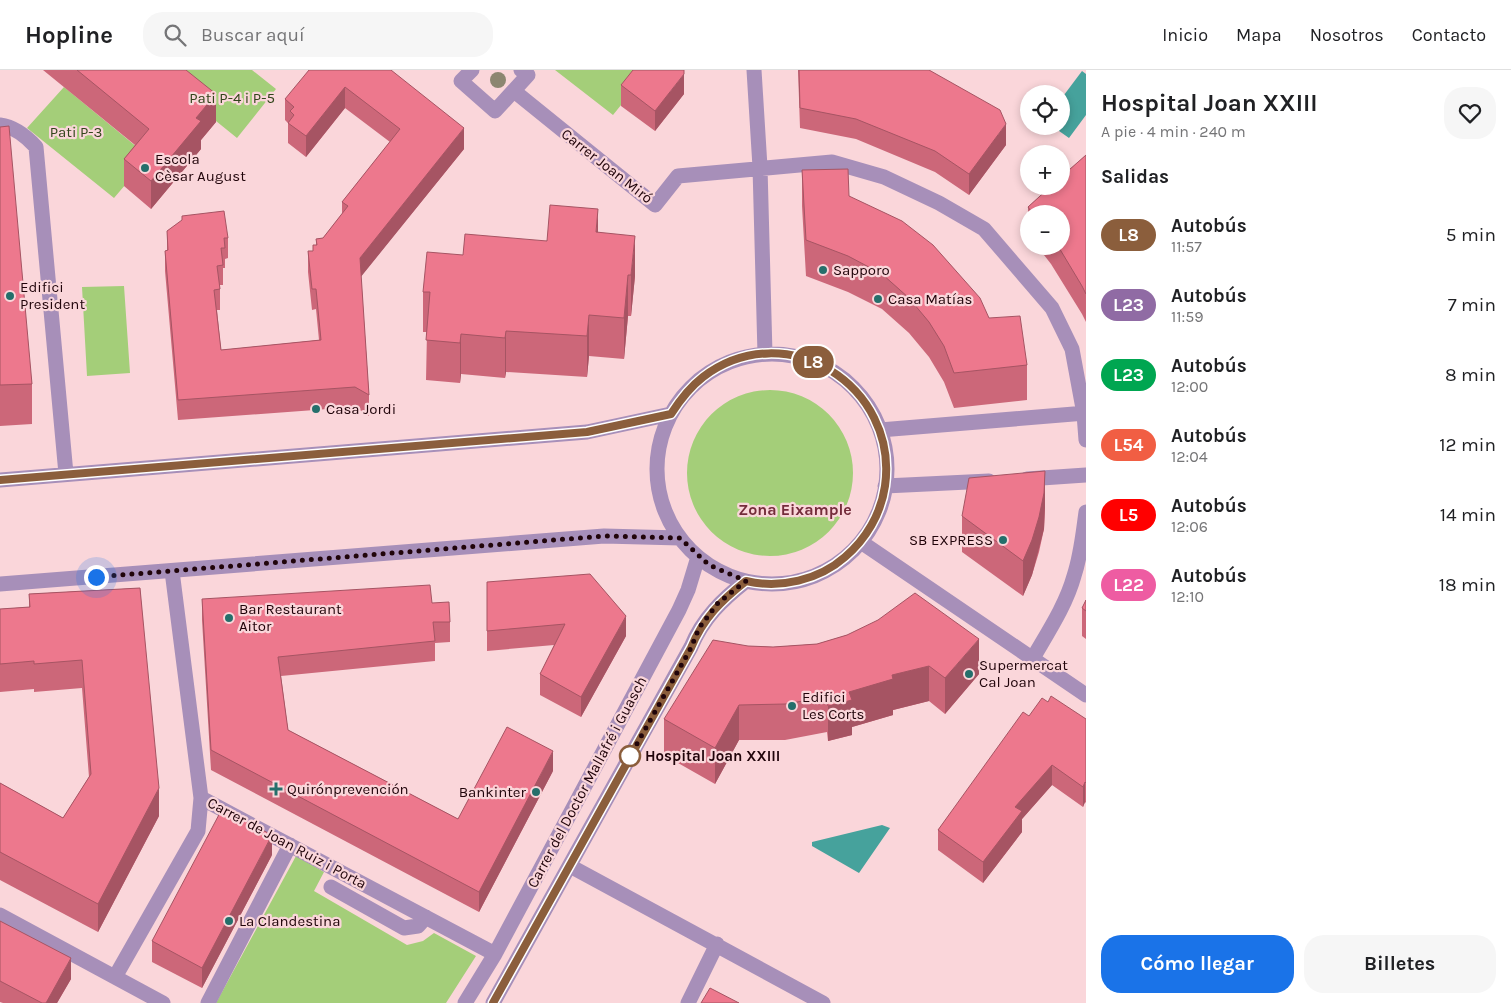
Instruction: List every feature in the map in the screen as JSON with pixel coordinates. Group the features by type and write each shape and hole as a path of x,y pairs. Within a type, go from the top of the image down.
{"street":[{"path":"472,70 461,81 495,111 528,75 521,70"},
{"path":"754,70 760,167 765,354"},
{"name":"Carrer Joan Miró","path":"514,91 654,205 678,176 760,167"},
{"path":"0,125 10,126 27,137 36,147 66,474"},
{"path":"760,167 832,162 884,177 939,203 984,229 1052,308 1072,349 1085,413 1086,440"},
{"path":"765,354 785,354 808,360 838,375 861,395 880,430 886,458 885,486 880,508 861,542 840,561 809,577 777,584 746,581 723,573 698,557 680,538 665,512 658,481 658,451 662,434 680,399 703,376 739,358 765,354"},
{"path":"880,430 1085,413"},
{"path":"0,480 587,432 671,414"},
{"path":"885,486 1008,481 1086,475"},
{"path":"1033,658 1062,607 1074,577 1082,545 1086,512"},
{"path":"0,584 604,536 680,538"},
{"path":"861,542 1086,695"},
{"name":"Carrer del Doctor Mallafré i Guasch","path":"465,1003 495,954 679,610 688,590 698,557"},
{"name":"Carrer de Joan Ruiz i Porta","path":"172,571 202,798 495,954"},
{"name":"Carrer del Doctor Mallafré i Guasch","path":"493,1003 691,648 699,628 718,603 746,581"},
{"path":"115,977 198,831 202,798"},
{"path":"208,1003 290,845"},
{"path":"570,866 717,944 797,991 823,1003"},
{"path":"331,887 404,928 418,926 426,917"},
{"path":"0,915 162,1003"},
{"path":"688,1003 717,944"}],"green space":[{"name":"Pati P-4 i P-5","path":"153,70 252,70 276,89 237,138"},
{"path":"555,70 641,70 642,79 613,115"},
{"name":"Pati P-3","path":"64,87 149,157 114,198 27,128"},
{"path":"124,286 130,373 87,376 82,287"},
{"path":"778,390 802,396 829,414 847,441 852,457 852,489 847,505 829,532 816,542 794,553 762,556 738,550 717,537 706,526 690,497 687,465 693,441 706,420 717,409 746,393"},
{"path":"296,856 324,872 314,891 407,945 423,941 434,933 476,956 446,1003 216,1003"}],"water":[{"path":"1082,71 1086,74 1086,115 1069,138 1065,135 1070,135 1070,87"},
{"path":"882,825 890,828 859,873 812,846 812,842"}],"building":[{"path":"77,70 186,70 216,94 196,118 201,121 151,181 124,159 149,129"},
{"path":"309,70 391,70 464,128 360,258 369,395 355,387 178,400 165,251 168,250 167,231 182,220 182,216 224,211 228,238 224,238 225,248 221,248 223,265 217,266 220,289 214,290 221,350 321,340 316,289 312,289 308,251 313,251 313,245 317,245 316,239 323,238 348,206 342,202 400,129 345,87 306,136 288,123 294,115 290,111 294,107 285,99"},
{"path":"633,70 684,70 684,74 655,111 621,85"},
{"path":"799,70 929,70 1000,110 1006,124 969,174 935,151 856,119 800,108"},
{"name":"Edifici President","path":"9,126 32,384 0,385 0,127"},
{"path":"1086,155 1086,294 1063,255 1070,255 1070,205 1030,205 1041,195 1070,195 1070,169"},
{"path":"848,169 849,196 902,221 933,245 980,298 989,318 1020,316 1027,365 954,373 944,346 929,322 909,298 882,274 848,256 806,240 802,170"},
{"path":"550,205 598,209 596,232 635,236 631,275 628,275 624,318 589,315 587,336 506,331 505,338 461,334 460,343 426,340 430,292 423,292 427,252 463,255 465,234 547,241"},
{"path":"1045,471 1044,493 1039,517 1023,561 962,516 969,478"},
{"path":"590,574 626,616 581,697 540,674 565,624 487,631 487,582"},
{"path":"430,585 432,603 449,602 450,622 433,622 435,641 278,657 288,730 458,819 507,727 553,751 479,892 211,750 202,599"},
{"path":"140,588 159,788 98,904 0,852 0,783 63,818 91,774 82,660 34,664 34,661 0,664 0,609 30,607 29,594"},
{"path":"915,593 979,639 945,678 929,666 892,675 893,679 849,692 852,700 828,706 827,697 785,704 739,705 715,748 664,719 713,640 748,646 773,647 817,644 847,635 878,620"},
{"path":"1086,600 1086,611 1082,608"},
{"path":"1051,696 1086,719 1086,783 1083,787 1052,765 1015,807 1022,811 983,862 938,830 1023,712 1029,716 1042,698 1048,702"},
{"path":"222,809 272,835 202,968 152,941"},
{"path":"0,921 71,958 46,1003 42,1003 0,981"},
{"path":"710,988 739,1003 701,1003"}],"bus line":[{"name":"L8","path":"0,480 587,432 671,414 680,399 703,376 739,358 756,355 785,354 825,366 861,395 880,430 885,447 887,475 880,508 861,542 840,561 826,570 787,583 765,584 746,581 718,603 699,628 691,648 493,1003"}],"place":[{"name":"Escola Cèsar August","path":"145,168"},
{"name":"Sapporo","path":"823,270"},
{"name":"Edifici President","path":"10,296"},
{"name":"Casa Matías","path":"878,299"},
{"name":"Casa Jordi","path":"316,409"},
{"name":"SB EXPRESS","path":"1003,540"},
{"name":"Bar Restaurant Aitor","path":"229,618"},
{"name":"Supermercat Cal Joan","path":"969,674"},
{"name":"Edifici Les Corts","path":"792,706"},
{"name":"Hospital Joan XXIII","path":"630,756"},
{"name":"Quirónprevención","path":"276,789"},
{"name":"Bankinter","path":"536,792"},
{"name":"La Clandestina","path":"229,921"}],"district":[{"name":"Zona Eixample","path":"795,509"}],"route":[{"path":"96,577 604,536 680,538 690,550 709,565 723,573 746,581 718,603 699,628 691,648 630,756"}]}
